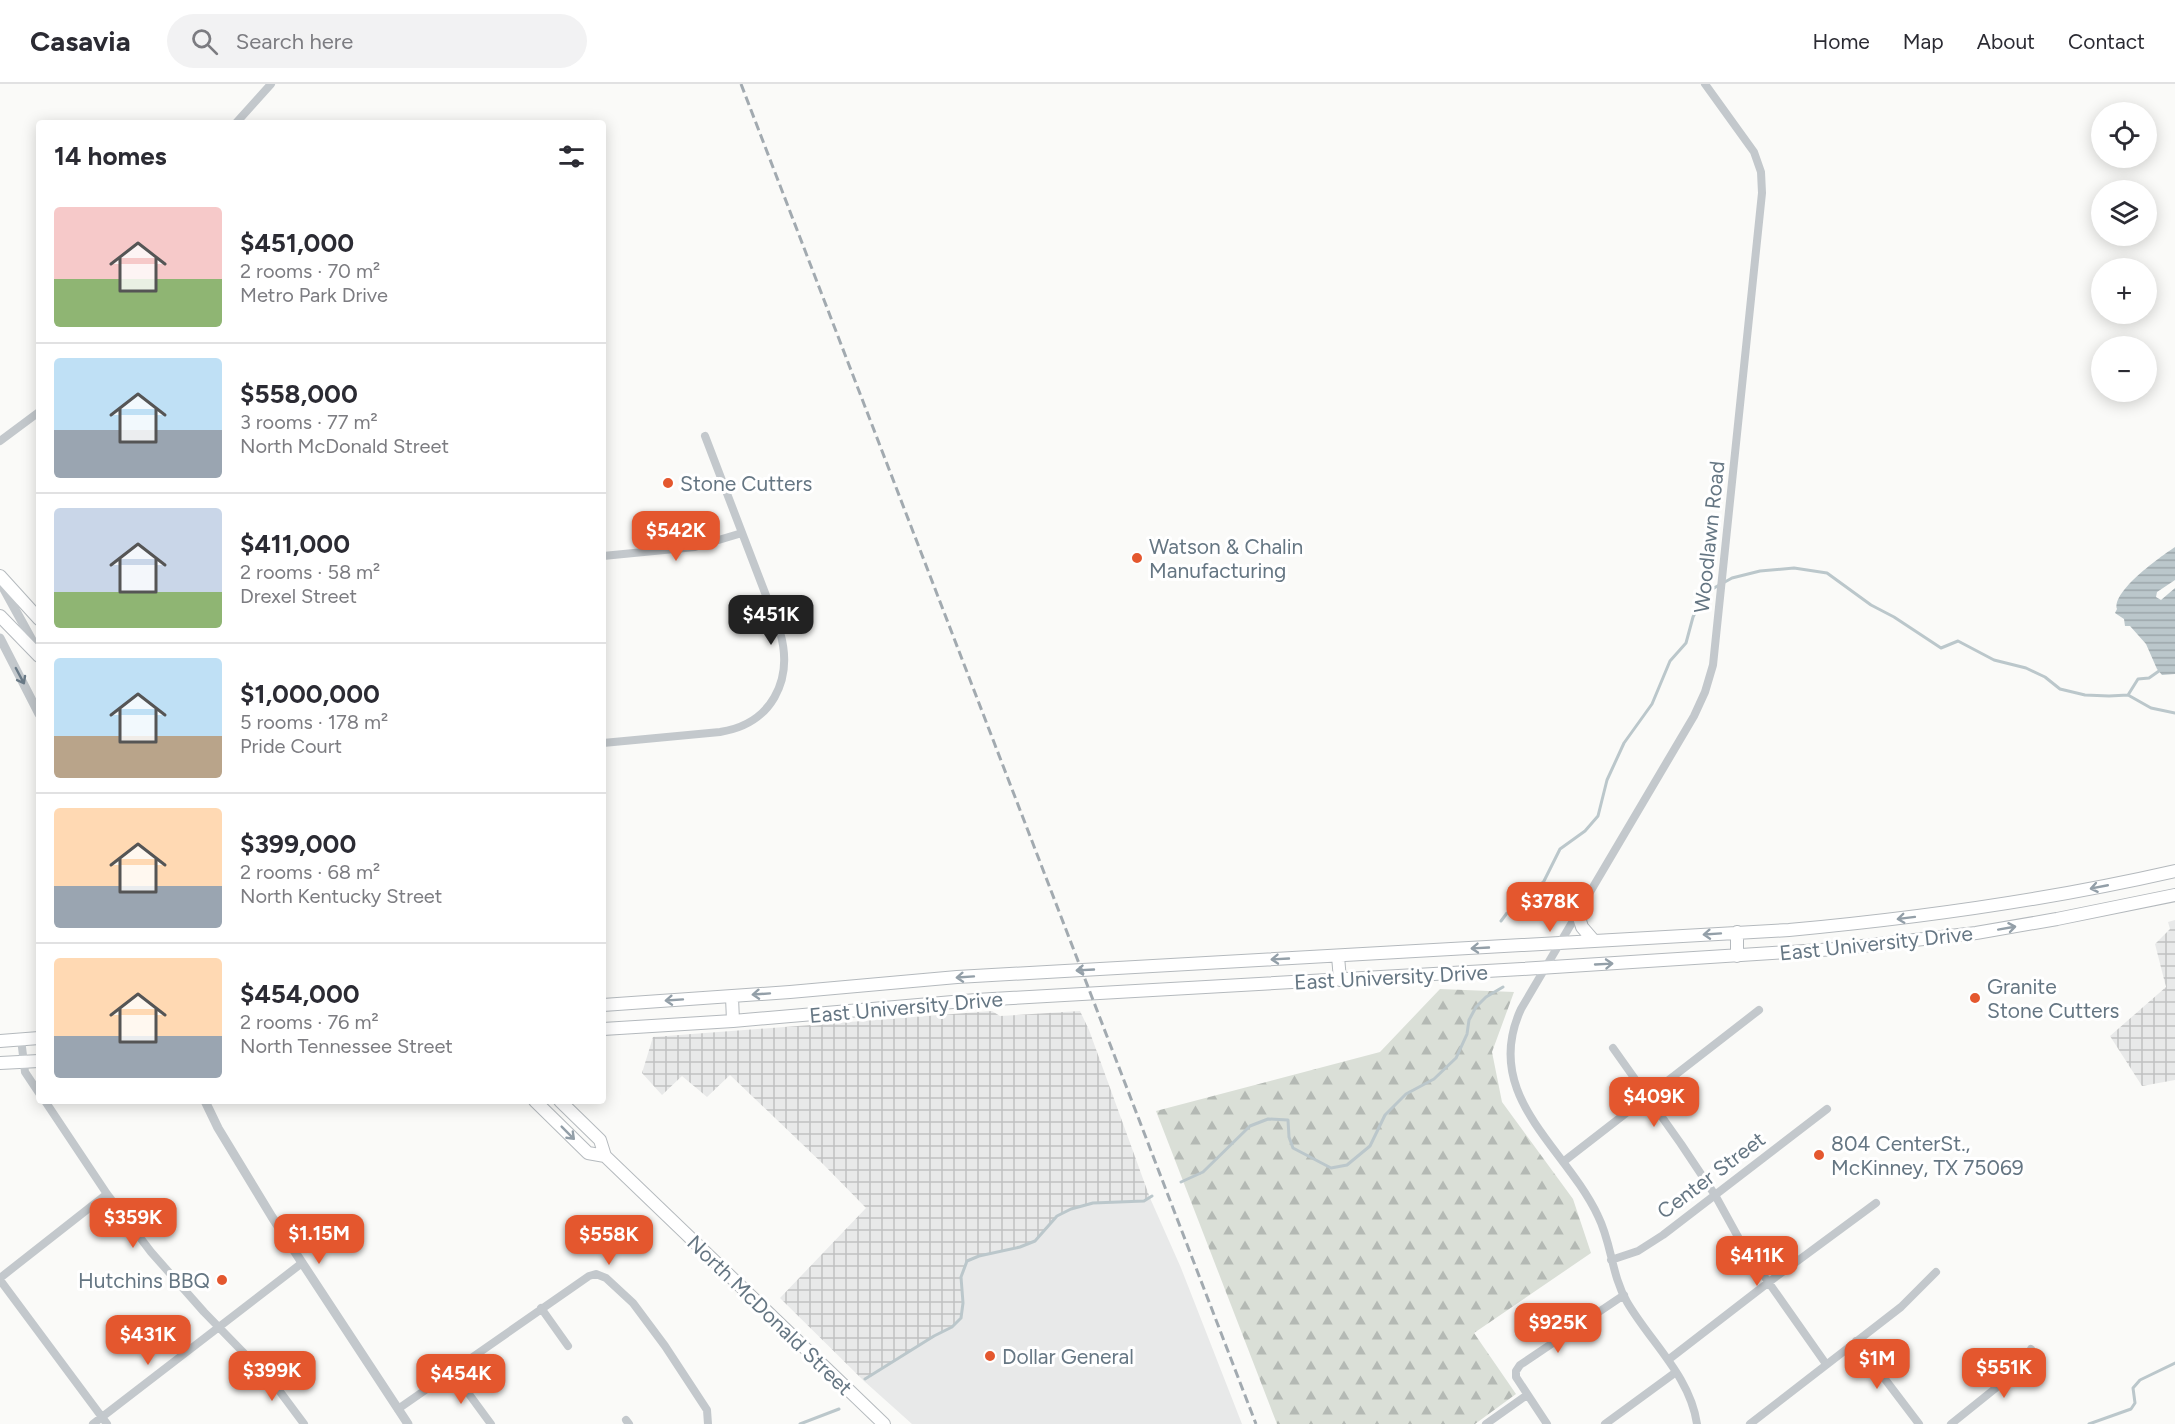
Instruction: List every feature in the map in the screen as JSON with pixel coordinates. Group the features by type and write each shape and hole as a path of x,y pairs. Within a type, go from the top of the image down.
{"main road":[{"path":"0,576 36,616"},
{"path":"0,616 36,652"},
{"name":"East University Drive","path":"606,1005 968,976 1594,941 1864,923 2040,898 2175,871"},
{"path":"2156,875 2160,898"},
{"name":"East University Drive","path":"606,1029 733,1021 976,1000 1836,949 1955,936 2057,919 2175,895"},
{"path":"1577,911 1582,927 1594,941"},
{"path":"1737,932 1737,956"},
{"path":"1338,956 1340,980"},
{"path":"732,996 733,1021"},
{"path":"0,1041 36,1038"},
{"path":"0,1064 36,1061"},
{"name":"North McDonald Street","path":"538,1104 588,1153 605,1156"},
{"name":"North McDonald Street","path":"563,1104 600,1140 605,1156 884,1424"}],"street":[{"path":"239,120 271,84"},
{"name":"Woodlawn Road","path":"1697,1424 1690,1396 1624,1295 1615,1276 1598,1215 1525,1108 1513,1081 1511,1043 1515,1023 1521,1009 1694,716 1709,680 1716,650 1762,193 1761,172 1754,152 1705,84"},
{"path":"0,441 36,414"},
{"path":"606,743 729,731 754,720 774,699 782,681 783,642 705,436"},
{"path":"606,556 695,547 742,533"},
{"path":"0,582 36,649"},
{"path":"0,639 36,708"},
{"path":"1563,1162 1759,1010"},
{"path":"21,1039 23,1062 27,1075 36,1088"},
{"path":"1613,1048 1715,1195 1736,1234 1826,1364"},
{"path":"47,1104 107,1194 151,1252 219,1328 274,1384 304,1424"},
{"path":"206,1104 218,1128 302,1263 408,1424"},
{"name":"Center Street","path":"1611,1260 1638,1251 1654,1241 1827,1109"},
{"path":"105,1420 0,1279 107,1194"},
{"path":"1668,1360 1876,1203"},
{"path":"93,1424 105,1420 302,1263"},
{"path":"1750,1424 1901,1307 1936,1272"},
{"path":"398,1409 588,1275 596,1274 606,1278 633,1303 665,1346 707,1410 708,1424"},
{"path":"1547,1424 1516,1377 1520,1365 1624,1295"},
{"path":"542,1308 568,1346"},
{"path":"1856,1341 1919,1424"},
{"path":"1951,1424 2022,1367 2031,1349"},
{"path":"452,1371 491,1424"},
{"path":"1605,1424 1676,1372"},
{"path":"1486,1424 1527,1395"}],"shaded area":[{"path":"2175,547 2175,580 2157,592 2156,597 2161,600 2175,588 2175,674 2162,675 2146,644 2130,626 2125,626 2124,619 2115,613 2117,602 2129,584"},
{"path":"2175,920 2175,1080 2142,1086 2110,1036 2166,987 2155,944 2170,929 2168,922"},
{"path":"992,1011 1000,1016 1080,1011 1150,1198 1144,1201 1093,1203 1071,1209 1057,1216 1035,1241 967,1261 961,1277 963,1303 961,1318 952,1327 885,1366 864,1381 780,1298 866,1208 730,1075 707,1097 682,1076 662,1095 642,1073 653,1037"},
{"path":"1150,1198 1181,1268 1242,1424 912,1424 864,1381 885,1366 952,1327 963,1303 961,1277 967,1261 1035,1241 1057,1216 1071,1209 1093,1203 1144,1201"}],"green space":[{"path":"1440,989 1514,992 1492,1052 1502,1102 1573,1199 1591,1253 1474,1333 1516,1394 1475,1424 1277,1424 1156,1111 1380,1052"}],"waterway":[{"path":"1501,921 1507,913 1520,906 1544,881 1560,849 1585,831 1598,816 1607,780 1624,743 1652,704 1670,661 1686,643 1693,617 1705,593 1732,578 1760,571 1794,568 1827,573 1871,605 1894,617 1941,648 1958,641 1994,660 2026,668 2045,677 2060,689 2085,695 2128,695 2151,708 2175,713"},
{"path":"2128,695 2138,679 2149,678 2159,671"},
{"path":"1181,1182 1203,1172 1250,1126 1268,1119 1288,1120 1289,1137 1293,1148 1331,1168 1347,1165 1370,1146 1385,1115 1406,1094 1434,1079 1456,1058 1476,1007 1486,997 1503,987"},
{"path":"865,1379 952,1327 961,1318 963,1303 961,1277 967,1261 1035,1241 1057,1216 1071,1209 1093,1203 1144,1201 1152,1196"},
{"path":"2089,1424 2131,1409 2135,1403 2133,1388 2140,1380 2175,1363"},
{"path":"800,1424 839,1409"}],"railway":[{"path":"741,84 1256,1424"}],"place":[{"name":"Stone Cutters","path":"668,483"},
{"name":"Watson & Chalin Manufacturing","path":"1137,558"},
{"name":"Granite Stone Cutters","path":"1975,998"},
{"name":"804 CenterSt., McKinney, TX 75069","path":"1819,1155"},
{"name":"Hutchins BBQ","path":"222,1280"},
{"name":"Dollar General","path":"990,1356"}]}
